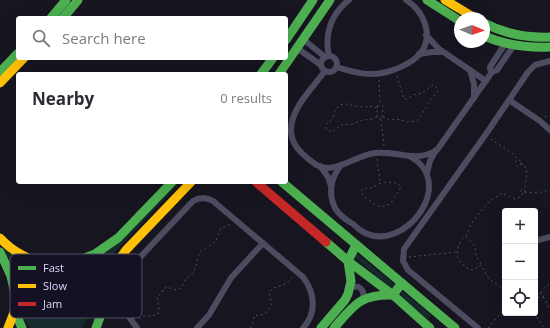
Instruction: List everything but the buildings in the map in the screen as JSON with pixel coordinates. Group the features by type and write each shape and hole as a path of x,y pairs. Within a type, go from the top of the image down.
{"street":[{"path":"53,16 66,0"},
{"path":"65,16 78,0"},
{"path":"288,37 313,0"},
{"path":"280,72 330,0"},
{"path":"323,68 321,62 327,56 327,41 330,25 341,8 349,0"},
{"path":"336,67 364,74 378,74 395,70 419,54 425,42 426,28 421,14 406,0"},
{"path":"427,0 454,17"},
{"path":"445,0 465,12"},
{"path":"490,26 520,36 550,37"},
{"path":"426,35 434,45 486,81"},
{"path":"490,38 509,44 527,47 550,47"},
{"path":"303,39 327,56 335,59 336,67"},
{"path":"427,173 430,161 492,72 490,67 509,44"},
{"path":"297,48 323,68 331,71 336,67"},
{"path":"419,54 444,52"},
{"path":"0,72 16,55"},
{"path":"0,83 22,60"},
{"path":"262,72 272,60"},
{"path":"478,328 408,270 404,264 403,258 406,246 531,68 540,63 550,61"},
{"path":"323,68 294,114 290,127 290,134 295,146 309,159 320,166 328,168 336,167 362,156 376,153 385,152 411,157 424,156 437,150"},
{"path":"470,70 474,84 474,98"},
{"path":"509,100 540,121 550,130"},
{"path":"320,166 328,177 333,203 342,216 364,233 384,236 398,232 409,225 424,206 429,194 430,187 427,173 421,164 411,157"},
{"path":"331,187 335,174 342,164"},
{"path":"95,254 118,238 170,184"},
{"path":"123,254 189,184"},
{"path":"258,184 348,260 393,295 430,328"},
{"path":"284,184 455,328"},
{"path":"142,255 193,201 201,198 209,199 298,272 308,283 313,299 312,315 303,328"},
{"path":"538,240 550,237"},
{"path":"0,238 20,254"},
{"path":"197,328 213,309 231,278 263,243"},
{"path":"321,328 345,300 350,288 351,273 348,260 356,245"},
{"path":"0,252 10,274"},
{"path":"393,295 402,283"},
{"path":"350,288 355,286 360,288 364,292 363,298"},
{"path":"334,328 354,305 363,298 379,294 393,295"},
{"path":"8,328 12,318"},
{"path":"18,318 22,328"},
{"path":"96,328 100,318"},
{"path":"101,318 103,328"},
{"path":"130,318 136,326"}],"path":[{"path":"383,117 389,120 397,119 408,122 416,121 419,119 429,102 438,91 433,85 422,93 404,99 395,70"},
{"path":"378,74 380,106 382,106 383,117"},
{"path":"377,108 371,106 361,107 343,104 336,109 333,118 326,124 326,126 328,130 332,132 341,124 352,124 377,117 378,119 381,119"},
{"path":"377,108 377,106 380,106"},
{"path":"377,108 377,117"},
{"path":"381,119 385,152"},
{"path":"486,134 500,147 515,156 521,164 524,164 527,173 525,192"},
{"path":"376,153 380,183"},
{"path":"518,160 515,162 516,166 521,164"},
{"path":"380,183 398,183 401,186 388,205 384,207 377,206 361,193 364,188 372,188 380,183"},
{"path":"523,193 521,190 525,190"},
{"path":"482,266 479,265 474,270 467,268 458,258 457,252 459,243 466,236 470,226 480,212 490,201 503,193 511,198 515,198 520,197 525,192 537,193 550,190"},
{"path":"142,317 158,314 159,309 157,297 167,287 176,290 181,288 185,280 195,270 200,252 216,241 222,227 238,222"},
{"path":"466,236 475,246 476,256 489,279 502,288"},
{"path":"403,258 457,252"},
{"path":"250,328 254,321 254,316 265,314 272,306 270,292 274,288 286,284 298,272"},
{"path":"543,297 541,299 538,295 550,284"},
{"path":"541,293 550,310"},
{"path":"488,328 502,312"},
{"path":"536,316 544,328"}],"green space":[{"path":"173,184 178,184 113,254 101,254"},
{"path":"2,244 15,254 10,254 10,264 8,257 1,245"},
{"path":"355,252 395,285 393,290 354,257"},
{"path":"403,292 431,315 428,319 401,297"},
{"path":"24,318 87,318 81,328 31,328"}],"traffic: fast":[{"path":"53,16 66,0"},
{"path":"65,16 78,0"},
{"path":"288,37 313,0"},
{"path":"280,72 330,0"},
{"path":"427,0 454,17"},
{"path":"490,26 516,34 533,37 550,37"},
{"path":"490,38 516,45 550,47"},
{"path":"0,72 16,55"},
{"path":"262,72 272,60"},
{"path":"95,254 118,238 170,184"},
{"path":"284,184 455,328"},
{"path":"326,242 348,261 393,295 430,328"},
{"path":"321,328 345,300 348,294 351,281 348,261 356,245"},
{"path":"0,252 10,274"},
{"path":"334,328 359,302 373,296 393,295 402,283"},
{"path":"18,318 22,328"},
{"path":"96,328 100,318"}],"traffic: slow":[{"path":"445,0 465,12"},
{"path":"0,83 22,60"},
{"path":"123,254 189,184"},
{"path":"0,238 21,254"},
{"path":"8,328 12,318"}],"traffic: jam":[{"path":"258,184 326,242"}]}
